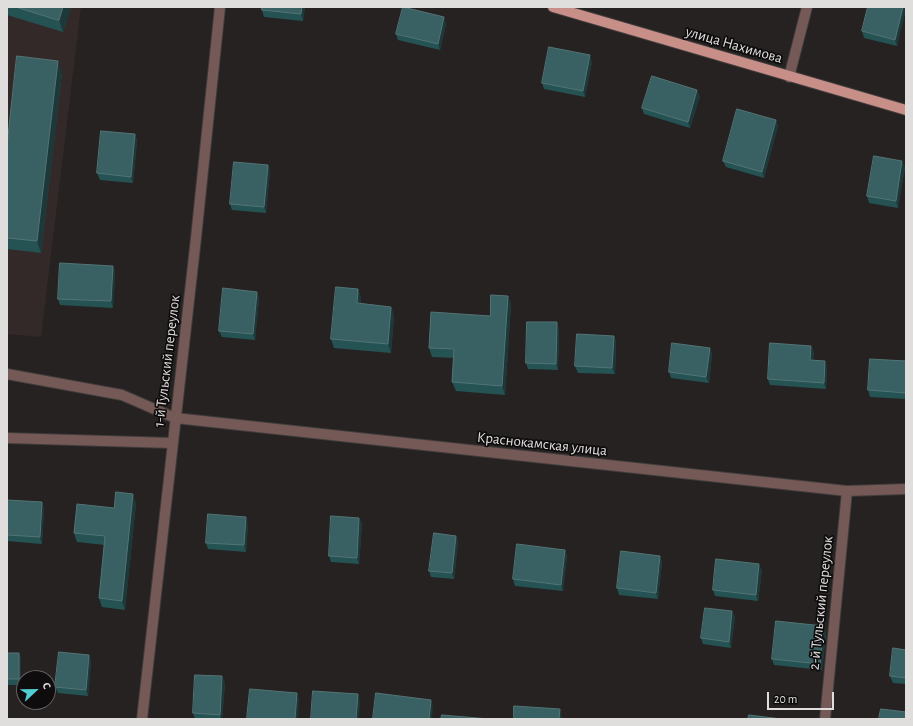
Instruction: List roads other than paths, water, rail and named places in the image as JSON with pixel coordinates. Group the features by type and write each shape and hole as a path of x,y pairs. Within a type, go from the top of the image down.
{"main road":[{"name":"улица Нахимова","path":"553,7 906,110"}],"street":[{"name":"1-й Тульский переулок","path":"142,719 196,238 220,7"},
{"path":"789,76 807,7"},
{"name":"Краснокамская улица","path":"7,374 122,395 175,418 847,491 906,489"},
{"path":"7,438 172,443"},
{"name":"2-й Тульский переулок","path":"825,719 847,491"}]}
